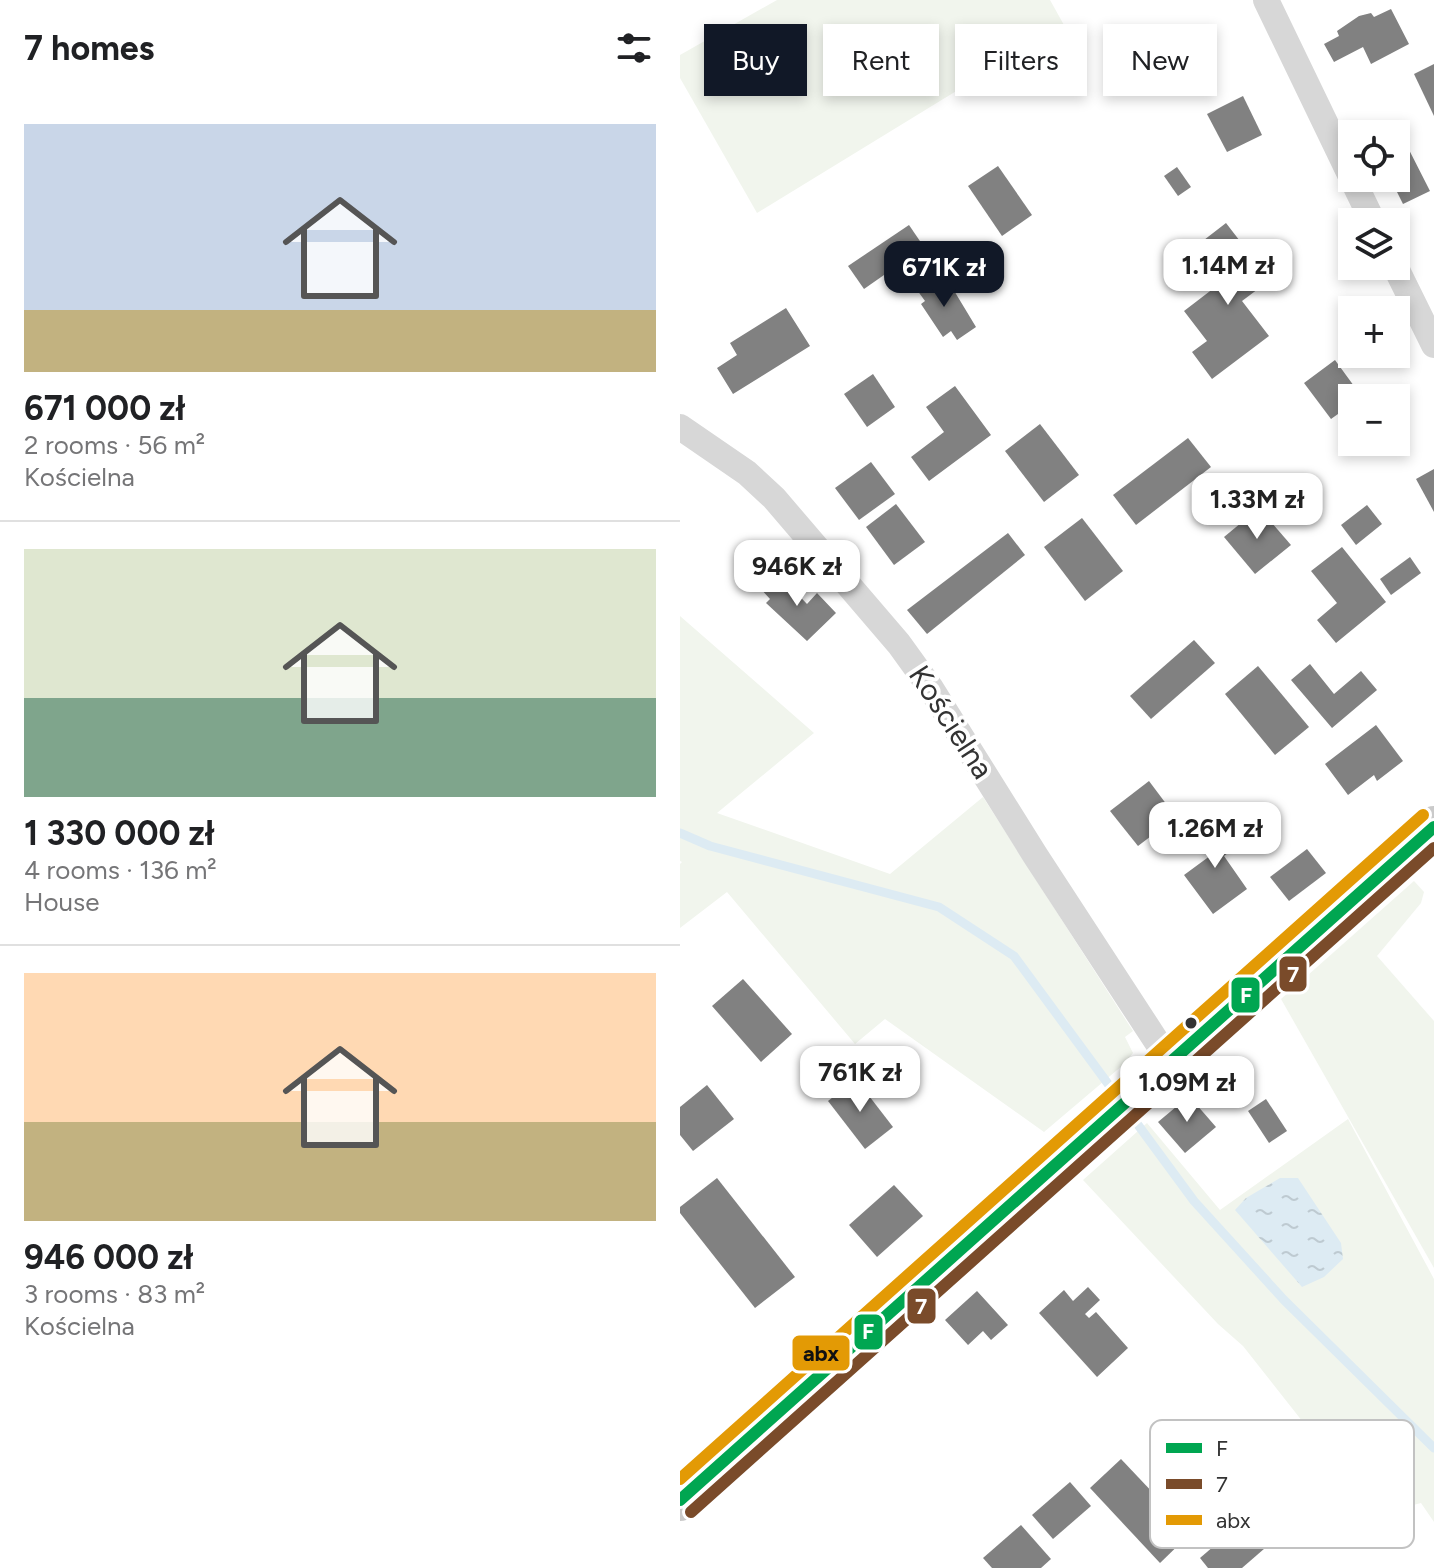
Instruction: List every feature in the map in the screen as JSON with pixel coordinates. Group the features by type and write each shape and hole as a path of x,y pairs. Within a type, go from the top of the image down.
{"main road":[{"path":"680,1500 1434,827"}],"street":[{"path":"1266,0 1366,208"},
{"path":"1402,280 1434,345"},
{"name":"Kościelna","path":"680,427 747,473 774,498 899,644 930,687 1170,1062"}],"shaded area":[{"path":"777,0 1050,0 1063,24 955,24 955,92 757,213 680,78 680,55 704,41 704,96 807,96 807,24 735,24"},
{"path":"680,616 814,733 717,813 890,874 983,797 1133,1031 1125,1037 1133,1053 1123,1065 1044,1132 885,1019 855,1044 727,892 680,928"},
{"path":"1414,881 1424,892 1421,903 1377,956 1434,1021 1434,1268 1281,999"},
{"path":"1348,1119 1434,1279 1434,1522 1421,1503 1414,1505 1414,1420 1301,1420 1243,1346 1218,1324 1083,1180 1147,1123 1220,1210"}],"water":[{"path":"1280,1178 1298,1178 1341,1243 1343,1259 1324,1277 1302,1287 1235,1210 1246,1198"}],"building":[{"path":"1391,9 1409,44 1371,64 1363,47 1334,62 1324,44 1339,36 1337,31 1359,16 1371,13 1374,17"},
{"path":"1434,64 1434,116 1414,74"},
{"path":"1243,96 1262,135 1227,152 1207,114"},
{"path":"1410,152 1430,191 1403,204 1397,192 1410,192"},
{"path":"998,166 1032,215 1002,236 968,186"},
{"path":"1177,167 1191,187 1178,196 1164,176"},
{"path":"1226,223 1270,280 1242,301 1269,336 1212,379 1192,352 1207,341 1184,311 1231,275 1204,240"},
{"path":"909,225 924,247 864,289 848,266"},
{"path":"925,274 938,292 950,284 976,327 957,340 951,331 943,337 921,304 925,301 912,283"},
{"path":"786,308 810,346 733,394 717,368 737,355 730,343"},
{"path":"1335,360 1353,384 1338,384 1338,414 1331,419 1304,383"},
{"path":"873,374 895,407 867,427 844,394"},
{"path":"955,386 991,435 929,481 911,457 944,432 926,407"},
{"path":"1040,424 1079,475 1044,502 1005,451"},
{"path":"1188,438 1211,467 1136,525 1113,495"},
{"path":"871,462 895,494 859,520 835,488"},
{"path":"1434,469 1434,512 1416,479"},
{"path":"896,504 925,542 894,565 866,527"},
{"path":"1367,505 1382,524 1356,545 1341,525"},
{"path":"1259,508 1291,545 1255,574 1224,537"},
{"path":"1082,518 1123,571 1085,601 1044,547"},
{"path":"1008,533 1025,555 927,634 907,610"},
{"path":"1342,547 1386,602 1336,643 1317,620 1337,603 1311,571"},
{"path":"1410,557 1421,573 1391,595 1380,579"},
{"path":"770,573 782,586 786,582 807,604 817,593 836,613 807,641 766,603 770,599 758,586"},
{"path":"1194,640 1215,663 1151,719 1130,696"},
{"path":"1310,664 1334,694 1361,671 1377,690 1332,728 1291,680"},
{"path":"1258,666 1309,727 1275,755 1225,694"},
{"path":"1376,725 1403,761 1377,781 1374,775 1348,795 1325,764"},
{"path":"1149,781 1176,817 1138,846 1110,811"},
{"path":"1217,819 1237,846 1224,856 1247,889 1213,914 1184,875 1218,850 1210,839 1195,850 1188,840"},
{"path":"1307,849 1326,873 1289,901 1270,877"},
{"path":"743,979 792,1034 761,1062 712,1006"},
{"path":"856,1079 893,1127 865,1149 828,1101"},
{"path":"707,1085 734,1119 693,1151 680,1135 680,1107"},
{"path":"1189,1096 1216,1127 1185,1153 1158,1122"},
{"path":"1266,1099 1287,1131 1269,1143 1248,1111"},
{"path":"717,1178 795,1277 755,1308 680,1213 680,1207"},
{"path":"894,1185 923,1216 877,1257 849,1225"},
{"path":"1088,1287 1100,1300 1085,1314 1089,1318 1096,1312 1128,1348 1097,1377 1039,1313 1064,1290 1073,1301"},
{"path":"977,1291 1008,1325 991,1340 983,1331 968,1345 945,1320"},
{"path":"1121,1459 1150,1490 1150,1548 1176,1548 1160,1563 1090,1488"},
{"path":"1070,1482 1091,1506 1053,1539 1032,1515"},
{"path":"1021,1525 1051,1559 1041,1568 992,1568 983,1558"},
{"path":"1212,1548 1265,1548 1242,1568 1208,1568 1200,1558"}],"waterway":[{"path":"680,833 710,846 939,907 1014,956 1117,1096"},
{"path":"1130,1114 1194,1201 1284,1300 1406,1420"},
{"path":"1414,1428 1434,1448"}],"transit line":[{"name":"abx","path":"680,1479 1423,815"},
{"name":"F","path":"680,1500 1434,827"},
{"name":"7","path":"691,1512 1434,848"}]}
